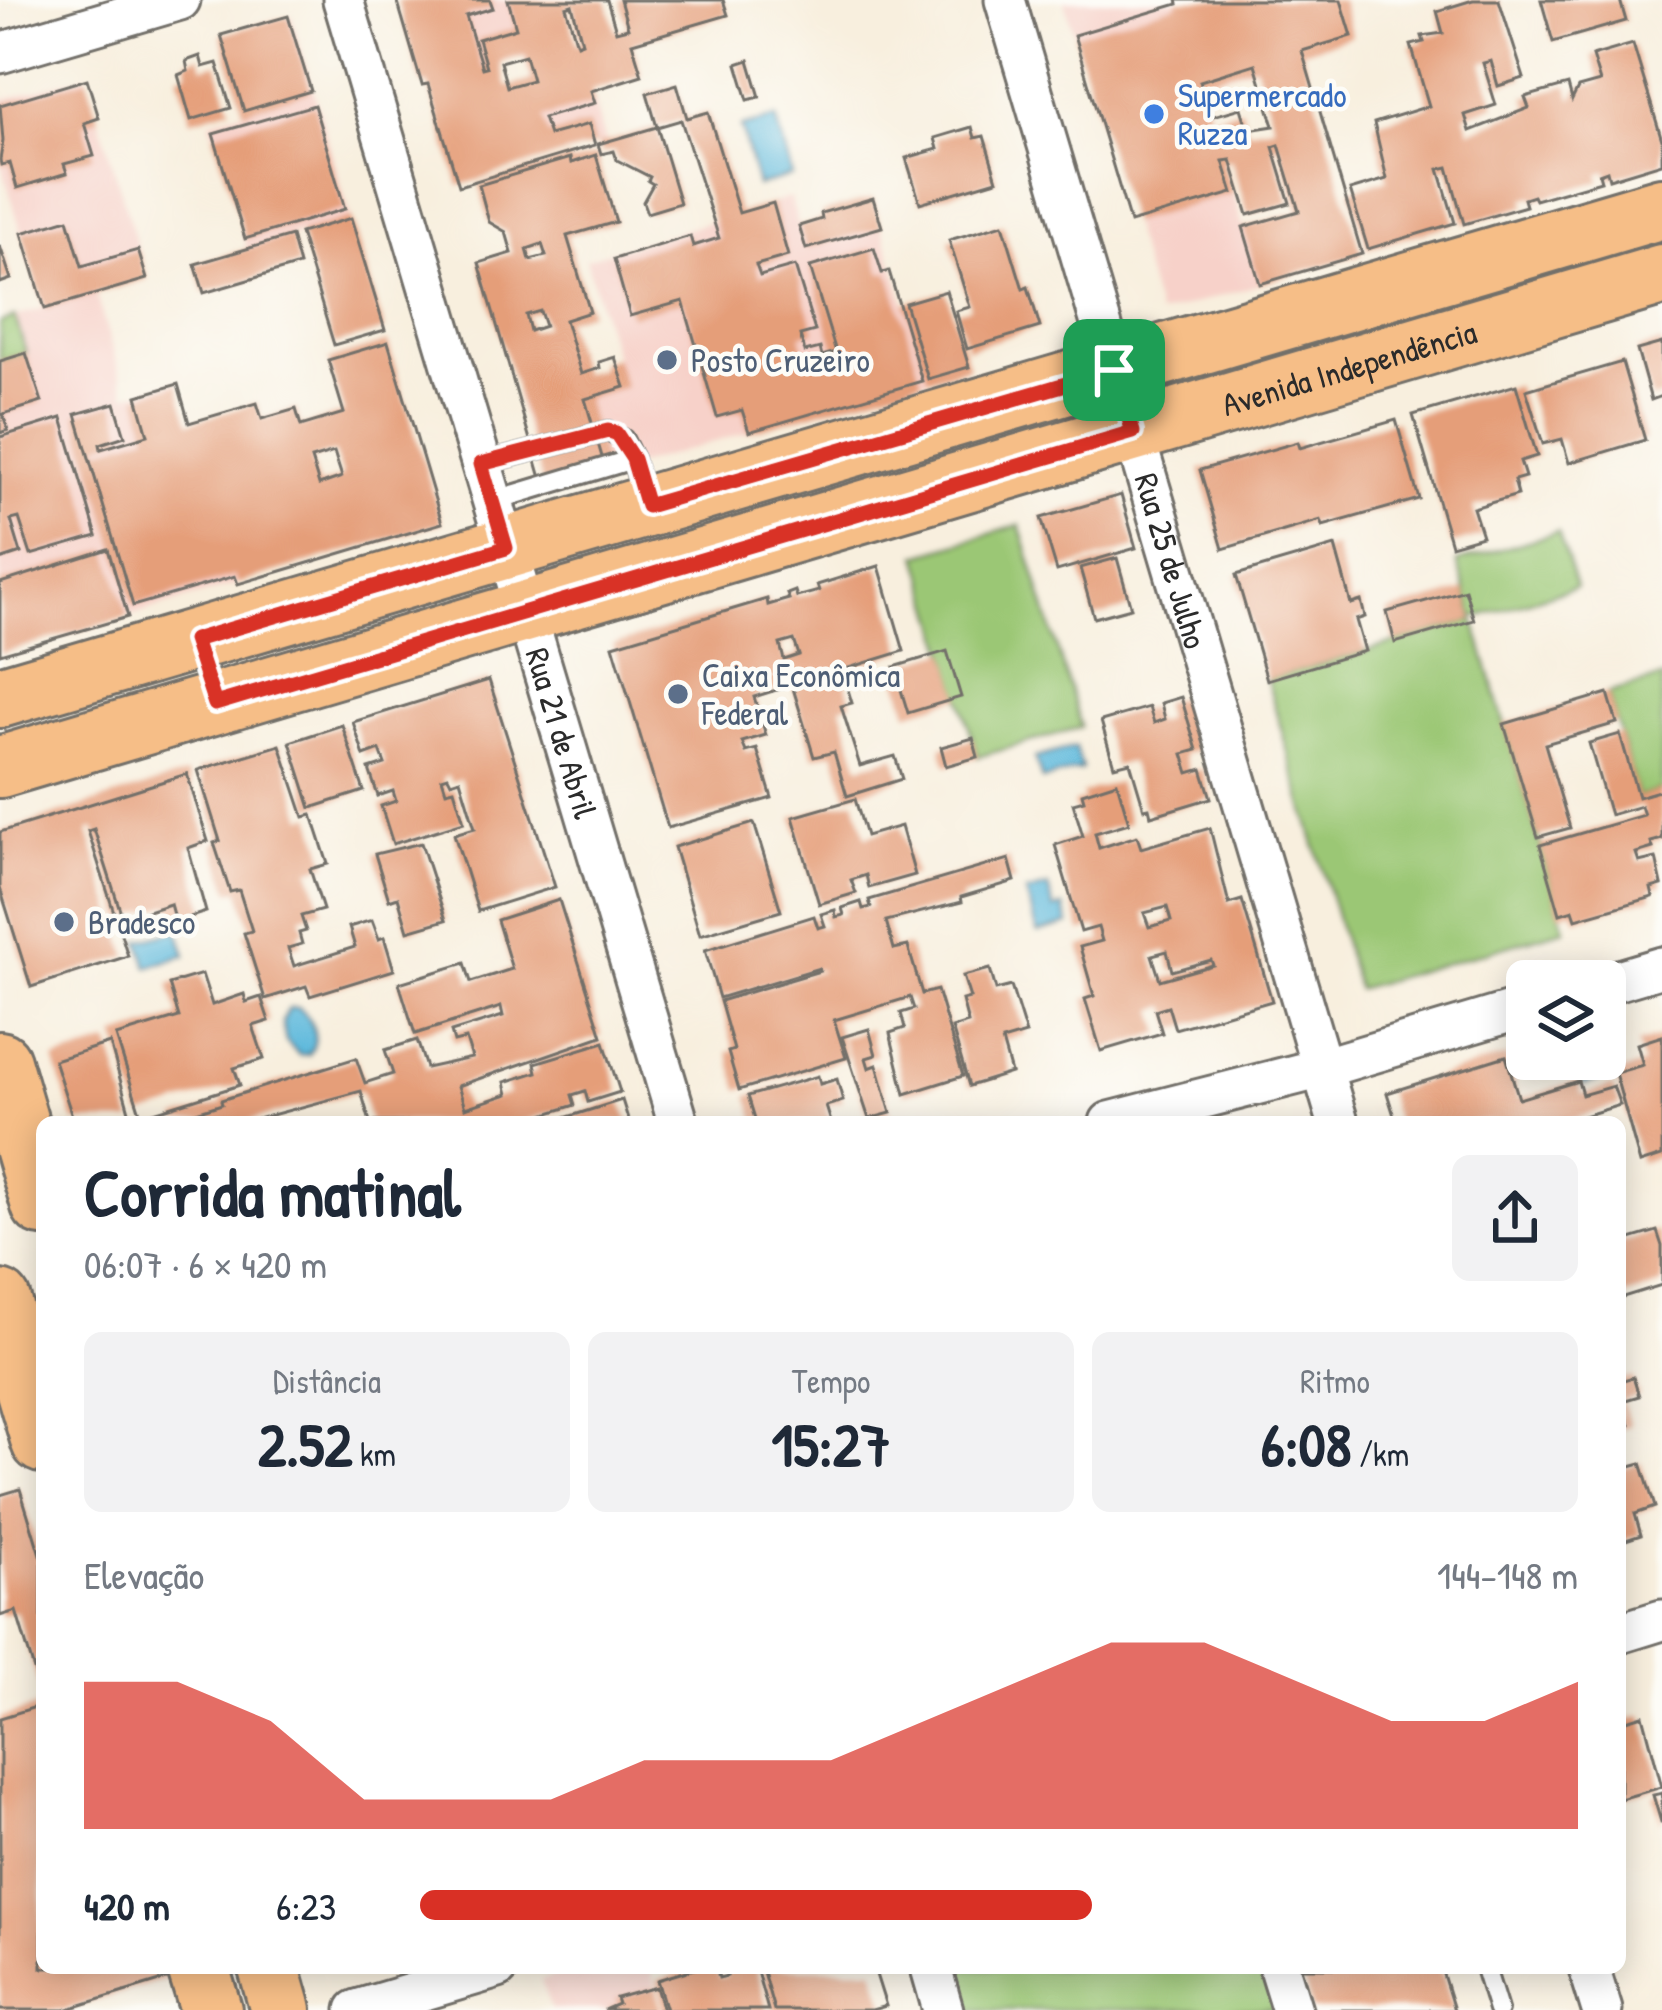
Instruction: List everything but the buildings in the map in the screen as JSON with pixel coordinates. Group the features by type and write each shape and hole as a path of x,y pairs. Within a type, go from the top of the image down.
{"main road":[{"name":"Avenida Independência","path":"0,697 194,640 493,504 640,483 1114,370 1662,208"},
{"name":"Avenida Independência","path":"0,767 1662,275"},
{"path":"194,640 215,704"},
{"path":"2,1074 36,1185"},
{"path":"0,1301 31,1439"},
{"path":"200,1974 211,2010"},
{"path":"271,1974 281,2010"}],"street":[{"path":"0,53 180,0"},
{"name":"Rua 21 de Abril","path":"343,0 676,1116"},
{"name":"Rua 25 de Julho","path":"1005,0 1336,1116"},
{"path":"1626,978 1662,967"},
{"path":"1134,1116 1322,1068 1506,1013"},
{"path":"1626,1631 1662,1620"},
{"path":"357,2010 478,1974"},
{"path":"933,1974 943,2010"},
{"path":"1281,1974 1292,2010"},
{"path":"1591,1974 1602,2010"}],"lane":[{"path":"493,504 608,431 623,439 640,483"},
{"path":"1486,1974 1498,2010"}],"shaded area":[{"path":"397,0 564,0 606,142 555,157 524,56 422,85"},
{"name":"Supermercado Ruzza","path":"1064,0 1341,0 1352,36 1200,82 1260,284 1158,315"},
{"path":"291,15 351,218 247,249 210,121 244,110 221,35"},
{"path":"86,75 147,279 96,294 126,395 177,381 238,584 0,654 0,322 44,308 0,160 0,101"},
{"path":"790,198 806,249 882,227 928,379 545,492 515,394 599,369 599,362 615,357 586,259"},
{"path":"560,1974 653,1974 663,2010 551,2010 541,1980"}],"green space":[{"path":"15,317 26,353 0,361 0,322"},
{"path":"1020,525 1081,727 978,757 918,555"},
{"path":"1558,532 1576,587 1474,618 1457,562"},
{"path":"1474,620 1565,929 1357,989 1267,680"},
{"path":"1662,678 1662,790 1638,797 1608,693"},
{"path":"933,1974 1281,1974 1292,2010 943,2010"}],"water":[{"path":"776,118 792,176 757,186 741,127"},
{"path":"1075,747 1082,769 1042,780 1035,758"},
{"path":"1048,887 1054,909 1064,907 1069,924 1038,933 1026,893"},
{"path":"178,930 186,955 148,967 140,941"},
{"path":"289,1008 298,1008 311,1023 314,1042 309,1054 299,1055 286,1041 282,1022"}],"place":[{"name":"Supermercado Ruzza","path":"1154,114"},
{"name":"Posto Cruzeiro","path":"667,360"},
{"name":"Caixa Econômica Federal","path":"678,694"},
{"name":"Bradesco","path":"64,922"}],"route":[{"path":"1114,370 1133,432 215,704 194,640 506,548 481,464 608,431 616,433 633,459 647,506 1114,370"}]}
